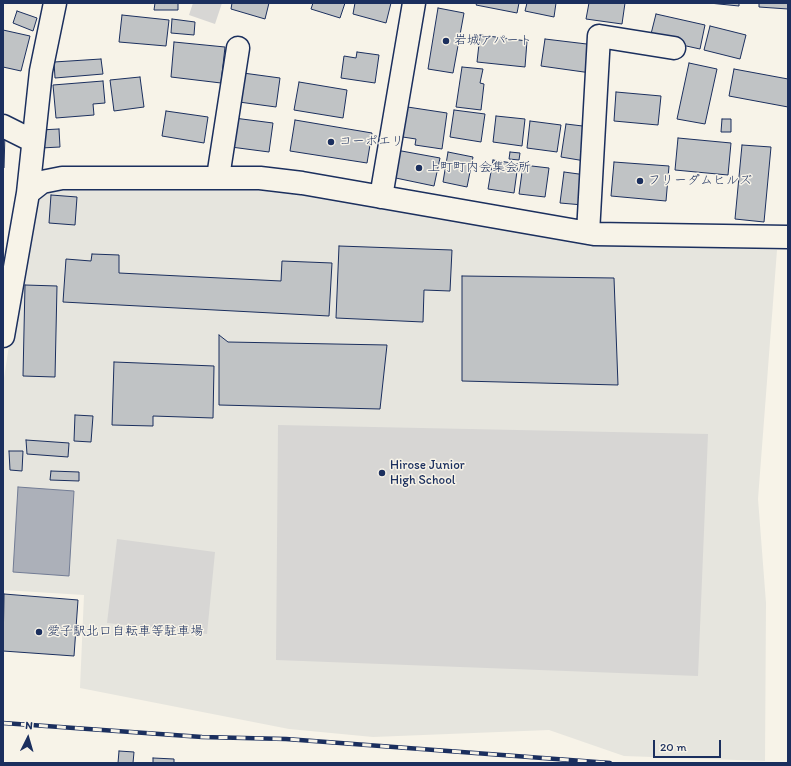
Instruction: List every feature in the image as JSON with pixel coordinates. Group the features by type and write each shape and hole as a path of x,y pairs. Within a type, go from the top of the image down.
{"street":[{"path":"3,336 12,232 28,192 41,71 55,3"},
{"path":"381,198 414,3"},
{"path":"588,233 599,36 674,48"},
{"path":"218,178 238,48"},
{"path":"3,126 33,141"},
{"path":"28,192 42,182 62,178 260,178 302,183 588,233 788,237"}],"shaded area":[{"path":"193,3 222,3 215,24 189,15"},
{"name":"Hirose Junior High School","path":"268,186 564,241 777,250 758,499 766,603 765,761 624,756 549,730 373,737 289,729 80,688 84,595 3,590 4,378 30,208 37,195 59,187"},
{"path":"278,425 708,434 698,676 276,660"},
{"path":"18,487 74,491 69,576 13,572"},
{"path":"117,539 215,552 207,634 107,623"}],"building":[{"path":"155,3 178,3 178,10 154,10"},
{"path":"232,3 269,3 265,19 231,9"},
{"path":"313,3 345,3 340,18 311,9"},
{"path":"355,3 391,3 386,23 353,14"},
{"path":"477,3 519,3 517,13 476,5"},
{"path":"527,3 556,3 554,17 525,11"},
{"path":"589,3 625,3 622,24 586,19"},
{"path":"709,3 739,3 739,6"},
{"path":"759,3 788,3 788,9 759,7"},
{"name":"岩城アパート","path":"438,8 464,13 453,73 428,69"},
{"path":"17,11 37,18 33,31 13,23"},
{"path":"656,14 705,25 700,49 650,38"},
{"path":"122,15 169,20 166,46 119,42"},
{"path":"172,19 195,22 194,35 171,33"},
{"path":"710,26 746,35 740,59 704,50"},
{"path":"3,30 30,36 21,71 3,67"},
{"path":"480,35 527,41 525,67 477,62"},
{"path":"545,39 595,45 591,73 541,66"},
{"path":"174,42 225,47 221,83 171,77"},
{"path":"357,52 379,55 375,83 341,78 344,56 356,58"},
{"path":"101,59 103,74 55,78 54,62"},
{"path":"689,63 717,69 705,124 677,119"},
{"path":"462,67 483,69 480,83 484,84 481,110 456,107"},
{"path":"734,69 788,79 788,107 729,96"},
{"path":"243,73 280,78 276,107 239,102"},
{"path":"140,77 144,107 114,111 110,80"},
{"path":"103,81 105,103 93,104 94,115 56,118 53,85"},
{"path":"299,82 347,90 343,118 294,110"},
{"path":"616,92 661,96 658,125 614,121"},
{"path":"401,106 447,113 442,149 415,145 416,139 396,136"},
{"path":"454,110 485,114 481,142 450,137"},
{"path":"166,111 208,117 204,143 162,136"},
{"path":"496,116 525,119 522,146 493,142"},
{"path":"234,118 273,123 269,152 231,147"},
{"path":"722,119 731,119 731,132 721,132"},
{"name":"コーポエリ","path":"295,120 372,133 367,163 290,151"},
{"path":"530,121 561,125 557,152 527,148"},
{"path":"566,124 591,127 585,161 561,157"},
{"path":"59,129 60,147 41,148 40,130"},
{"path":"3,133 5,133 4,168 3,168"},
{"path":"678,138 731,143 728,175 675,170"},
{"path":"742,145 771,147 764,222 735,219"},
{"path":"396,150 440,158 434,186 391,177"},
{"path":"448,152 473,157 467,187 443,182"},
{"path":"510,152 520,153 519,160 509,159"},
{"path":"493,160 518,164 514,193 488,189"},
{"name":"フリーダムヒルズ","path":"614,162 669,166 666,201 611,196"},
{"path":"523,165 549,168 545,197 519,194"},
{"path":"564,172 586,175 583,205 560,203"},
{"path":"51,195 77,197 75,225 49,223"},
{"path":"339,246 452,250 450,291 424,290 423,322 336,318"},
{"path":"92,254 119,255 119,273 281,281 282,261 332,263 329,316 63,302 66,259 91,261"},
{"path":"462,276 614,278 618,385 462,381"},
{"path":"25,285 57,286 55,377 23,376"},
{"path":"219,335 228,342 387,345 380,409 219,405"},
{"path":"114,362 214,366 213,418 153,416 153,426 112,425"},
{"path":"75,415 93,416 91,442 74,441"},
{"path":"26,440 69,443 68,457 27,454"},
{"path":"9,451 23,451 22,471 10,470"},
{"path":"51,471 79,472 79,481 50,480"},
{"name":"愛子駅北口自転車等駐車場","path":"4,594 78,600 74,656 3,651"},
{"path":"119,751 134,752 133,763 118,763"},
{"path":"153,758 174,759 174,763 153,763"}],"railway":[{"path":"3,723 202,737 286,739 610,763"}],"place":[{"name":"岩城アパート","path":"446,41"},
{"name":"コーポエリ","path":"331,142"},
{"name":"上町町内会集会所","path":"419,168"},
{"name":"フリーダムヒルズ","path":"640,181"},
{"name":"Hirose Junior High School","path":"382,473"},
{"name":"愛子駅北口自転車等駐車場","path":"39,632"}]}
